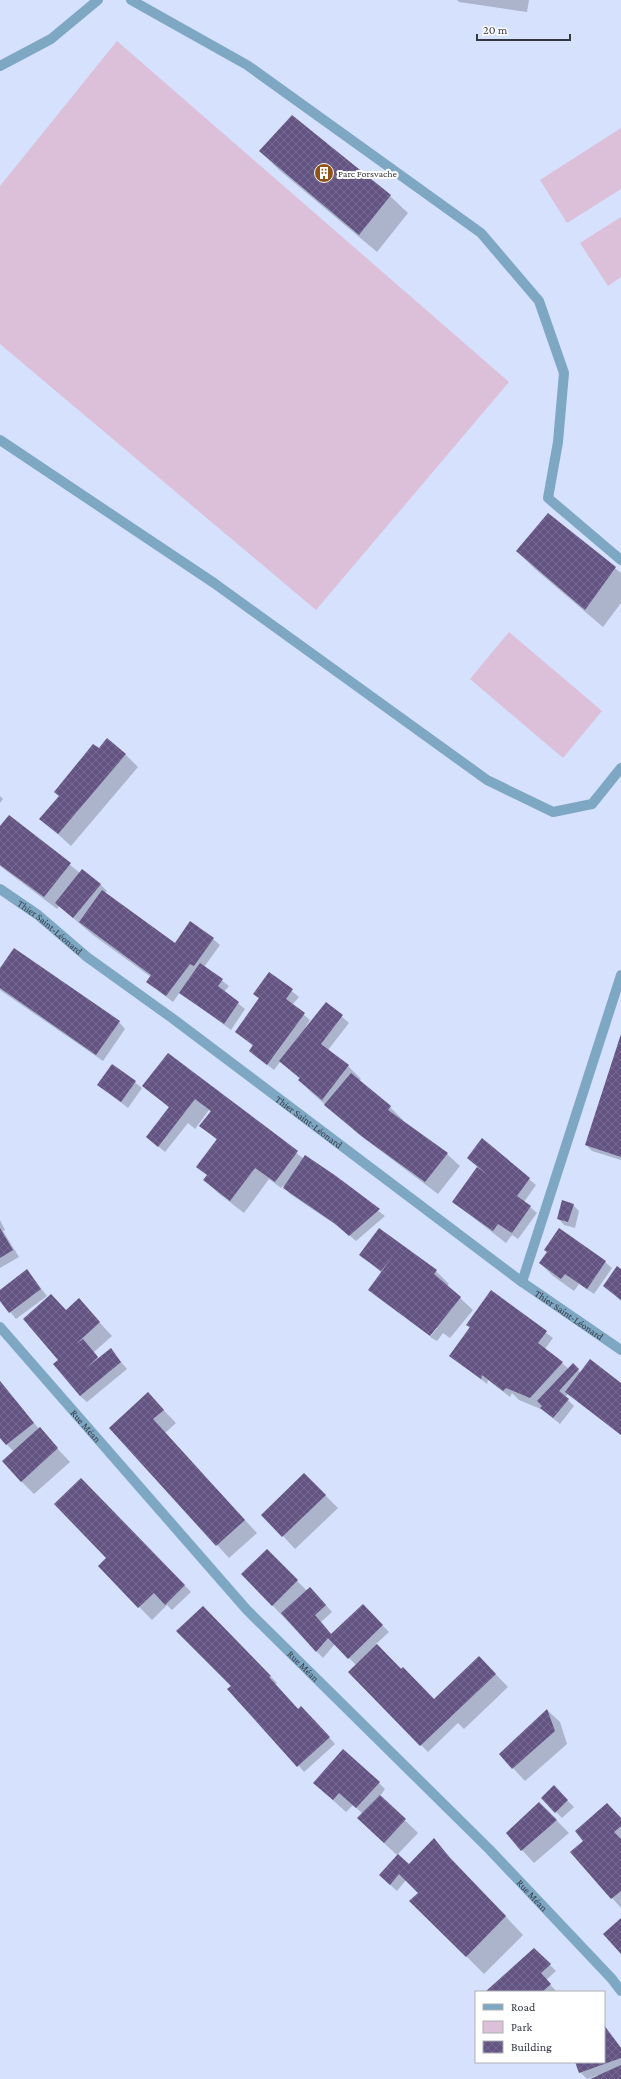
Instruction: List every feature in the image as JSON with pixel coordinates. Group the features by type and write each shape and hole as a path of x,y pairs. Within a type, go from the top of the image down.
{"street":[{"path":"0,66 52,39 98,0"},
{"path":"130,0 246,65 481,233 539,301 564,373 558,442 548,498 621,560"},
{"path":"0,440 214,583 487,780 553,812 592,804 621,768"},
{"name":"Thier Saint-Léonard","path":"0,889 38,915 86,957 172,1018 522,1282 621,1350"},
{"path":"522,1282 621,975"},
{"name":"Rue Méan","path":"0,1327 247,1610 489,1849 621,1991"}],"green space":[{"path":"117,41 509,382 316,610 0,344 0,186"},
{"path":"621,128 621,189 567,223 540,180"},
{"path":"621,217 621,277 608,286 580,243"},
{"path":"509,632 602,711 563,758 470,679"}],"building":[{"name":"Parc Forsvache","path":"292,115 391,195 359,235 259,151"},
{"path":"548,513 616,567 585,610 516,551"},
{"path":"107,738 126,754 58,834 39,819 59,796 54,792 93,744 99,748"},
{"path":"9,815 71,863 44,897 0,865 0,826"},
{"path":"82,869 101,884 73,918 55,903"},
{"path":"102,890 175,943 190,921 214,938 194,966 190,964 166,996 146,982 151,975 79,922"},
{"path":"14,948 120,1021 96,1055 0,988 0,968"},
{"path":"200,963 223,979 218,986 239,1002 224,1024 179,993"},
{"path":"269,972 293,989 286,999 305,1013 267,1065 249,1051 253,1045 235,1032 259,998 253,994"},
{"path":"326,1002 343,1015 321,1044 349,1065 322,1100 298,1080 300,1078 279,1061"},
{"path":"621,1034 621,1157 585,1145"},
{"path":"168,1053 298,1151 275,1182 255,1168 230,1201 203,1180 207,1175 196,1167 217,1139 199,1126 211,1111 195,1099 158,1147 146,1137 169,1107 142,1086"},
{"path":"112,1064 136,1081 121,1102 97,1085"},
{"path":"351,1073 391,1106 388,1110 448,1153 425,1182 364,1138 324,1105"},
{"path":"482,1138 530,1178 517,1196 531,1206 512,1233 498,1224 493,1231 452,1202 477,1167 488,1175 467,1158"},
{"path":"305,1155 380,1209 349,1236 334,1223 283,1188"},
{"path":"562,1200 574,1204 568,1222 557,1219"},
{"path":"0,1228 13,1250 0,1258"},
{"path":"379,1228 437,1270 434,1274 461,1297 430,1336 368,1290 393,1256 381,1271 359,1255"},
{"path":"559,1228 606,1261 587,1289 565,1274 561,1279 539,1263 547,1252 544,1250"},
{"path":"617,1266 621,1269 621,1300 603,1286"},
{"path":"27,1269 41,1289 9,1313 0,1301 0,1290"},
{"path":"491,1290 547,1331 538,1343 563,1362 530,1398 506,1388 503,1391 482,1375 481,1379 449,1356 470,1327 466,1325"},
{"path":"51,1294 66,1310 79,1298 100,1322 76,1344 83,1339 98,1357 86,1368 111,1348 121,1362 80,1396 53,1364 58,1360 23,1319"},
{"path":"590,1359 621,1383 621,1435 565,1392"},
{"path":"573,1363 579,1369 559,1391 569,1399 553,1418 540,1408 542,1406 537,1401"},
{"path":"0,1381 34,1423 6,1445 0,1438"},
{"path":"148,1392 164,1410 153,1419 245,1520 216,1546 109,1428"},
{"path":"40,1427 58,1448 21,1482 2,1461"},
{"path":"304,1473 326,1495 282,1537 261,1515"},
{"path":"81,1478 185,1585 165,1605 154,1593 138,1608 98,1566 106,1558 54,1504"},
{"path":"267,1549 298,1580 272,1606 241,1574"},
{"path":"310,1587 326,1605 315,1615 331,1634 363,1604 383,1625 348,1659 328,1638 316,1652 281,1613"},
{"path":"203,1606 271,1676 269,1677 298,1709 301,1706 330,1737 297,1767 227,1689 231,1686 176,1631"},
{"path":"377,1644 401,1669 403,1667 434,1699 479,1656 496,1674 420,1746 348,1672"},
{"path":"547,1709 555,1731 512,1769 499,1754"},
{"path":"343,1749 380,1782 356,1808 339,1793 333,1800 313,1783"},
{"path":"554,1785 568,1800 555,1813 541,1798"},
{"path":"380,1795 406,1819 384,1843 357,1818"},
{"path":"539,1802 557,1820 521,1851 506,1833"},
{"path":"607,1803 621,1818 621,1826 614,1832 621,1839 621,1891 611,1899 570,1852 583,1841 575,1831"},
{"path":"434,1838 450,1858 506,1916 466,1957 409,1901 418,1893 399,1874 390,1885 379,1875 398,1854 409,1864"},
{"path":"621,1918 621,1954 603,1934"},
{"path":"534,1948 551,1964 541,1973 551,1984 543,1991 486,1991"},
{"path":"605,2026 621,2048 621,2058 579,2073 575,2063 605,2063"},
{"path":"621,2065 621,2079 590,2079"}],"place":[{"name":"Parc Forsvache","path":"324,173"}]}
